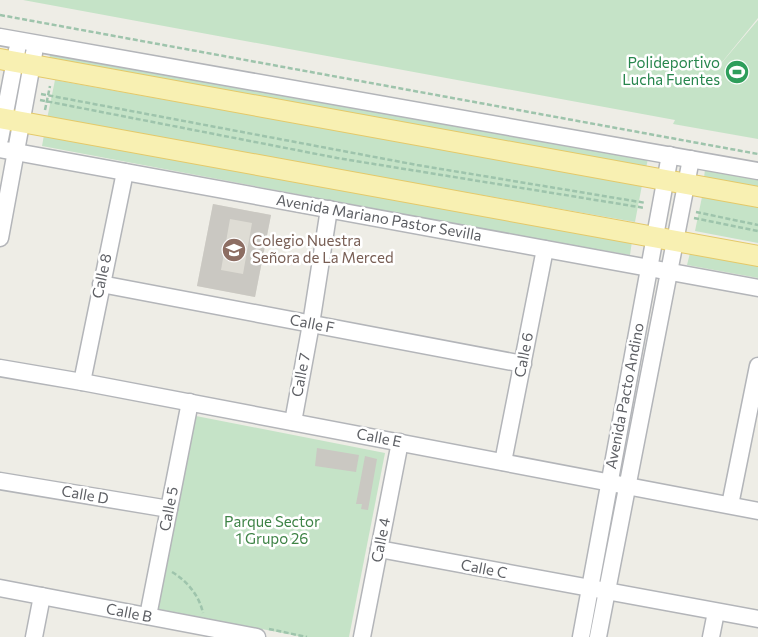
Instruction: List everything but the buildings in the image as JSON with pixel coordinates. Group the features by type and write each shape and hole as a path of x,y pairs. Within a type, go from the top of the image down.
{"main road":[{"path":"16,62 758,197"},
{"name":"Avenida Mariano Pastor Sevilla","path":"8,120 758,256"}],"street":[{"path":"0,37 758,171"},
{"path":"0,238 8,150 8,120 19,41"},
{"path":"16,62 36,44"},
{"path":"0,139 8,120 26,94 16,62"},
{"name":"Avenida Mariano Pastor Sevilla","path":"8,150 758,288"},
{"name":"Avenida Pacto Andino","path":"581,637 670,155"},
{"name":"Avenida Pacto Andino","path":"598,637 691,159"},
{"name":"Calle 8","path":"82,382 125,172"},
{"name":"Calle 7","path":"293,422 329,209"},
{"name":"Calle 6","path":"503,462 546,249"},
{"name":"Calle F","path":"101,284 523,364"},
{"path":"730,505 755,401 758,366"},
{"name":"Calle E","path":"0,368 190,402 758,510"},
{"name":"Calle 5","path":"148,616 190,402"},
{"name":"Calle 4","path":"362,637 400,442"},
{"name":"Calle D","path":"0,481 169,509"},
{"name":"Calle C","path":"379,549 758,619"},
{"name":"Calle B","path":"0,588 148,616 259,632"},
{"path":"34,637 42,596"},
{"path":"711,637 716,612"}],"path":[{"path":"0,15 758,154"},
{"path":"57,47 61,26"},
{"path":"42,126 53,69"},
{"path":"26,94 48,95 417,165 661,205"},
{"path":"26,94 47,102 337,158 644,208 661,205"},
{"path":"681,208 758,225"},
{"path":"681,208 697,220 758,231"},
{"path":"167,569 184,580 191,588 202,607 204,616"},
{"path":"259,632 307,637"}],"shaded area":[{"name":"Colegio Nuestra Señora de La Merced","path":"213,204 271,215 255,297 197,286"}],"green space":[{"path":"23,0 758,0 758,18 714,72 758,20 758,139 673,124 675,120"},
{"path":"50,54 648,159 646,168 49,63"},
{"path":"55,80 642,185 635,222 47,119"},
{"path":"44,135 632,241 630,255 42,146"},
{"path":"705,169 758,179 758,188 704,178"},
{"path":"703,192 758,202 758,243 695,231"},
{"path":"691,249 758,262 758,278 687,265"},
{"name":"Parque Sector 1 Grupo 26","path":"196,416 385,453 349,637 303,637 158,609"}],"place":[{"name":"Polideportivo Lucha Fuentes","path":"737,72"},
{"name":"Colegio Nuestra Señora de La Merced","path":"234,250"}]}
